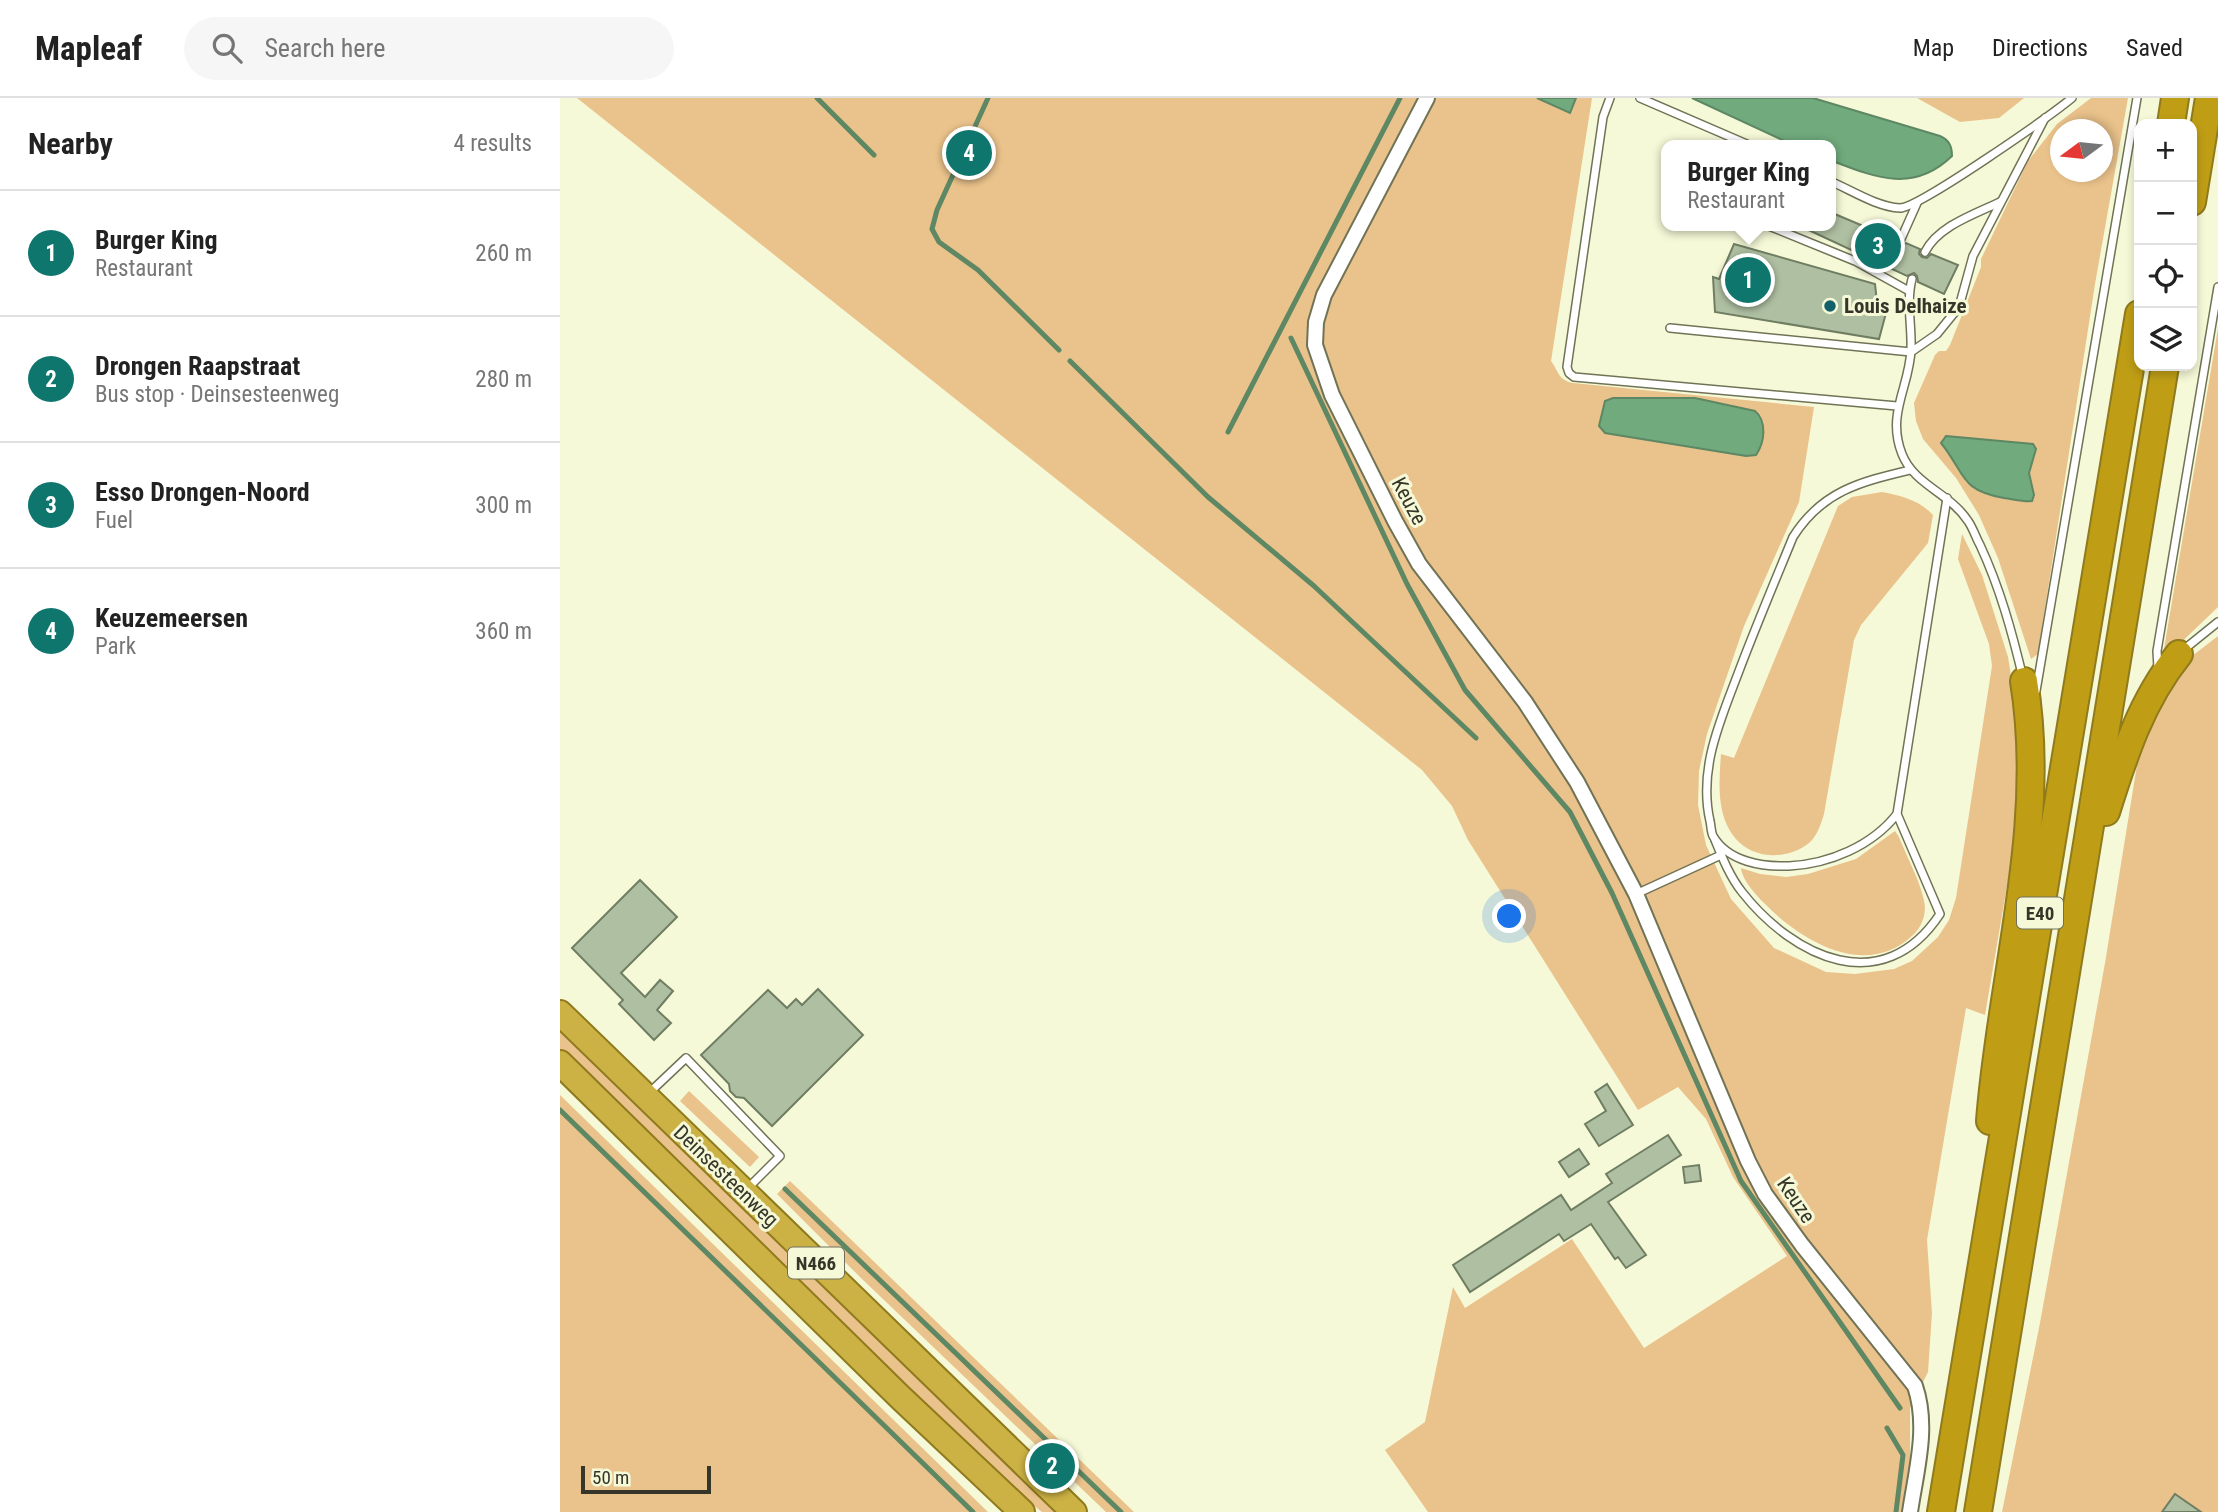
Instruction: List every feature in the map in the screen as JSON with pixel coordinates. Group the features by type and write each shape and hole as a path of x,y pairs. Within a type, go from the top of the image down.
{"highway":[{"path":"2172,119 2175,98"},
{"path":"2195,182 2209,98"},
{"name":"E40","path":"1941,1512 2134,344"},
{"name":"E40","path":"1978,1512 2164,371"},
{"path":"2084,862 2105,813 2138,720 2171,664"},
{"path":"1978,1289 1994,1075 2030,829 2029,740 2024,681"},
{"name":"Deinsesteenweg","path":"560,1013 1074,1512"},
{"name":"Deinsesteenweg","path":"560,1063 1022,1512"}],"street":[{"name":"Keuze","path":"1427,98 1324,295 1316,322 1315,345 1320,366 1349,429 1419,564 1525,702 1577,782 1636,894 1748,1160 1765,1194 1802,1245 1915,1386 1922,1405 1922,1428 1910,1512"}],"lane":[{"path":"1610,98 1603,117 1567,367 1569,373 1574,377 1897,407"},
{"path":"1640,98 1737,140"},
{"path":"1836,184 1888,206 1903,208 1917,203 2072,98"},
{"path":"2029,740 2137,98"},
{"path":"1670,328 1911,352 1937,334 1959,307 1973,256 2045,118"},
{"path":"1925,251 1941,232 2000,201"},
{"path":"1900,241 1917,203"},
{"path":"1781,231 1855,261 1909,290"},
{"path":"1885,278 1889,268"},
{"path":"1912,279 1909,290 1911,352 1897,407 1896,429 1900,451 1917,478 1947,498 1968,521 1992,570 2010,624 2024,681"},
{"path":"2218,286 2157,651 2158,668 2171,664 2218,622"},
{"path":"1910,470 1851,487 1823,502 1805,518 1793,537 1715,734 1707,773 1707,809 1713,836 1741,890 1790,940 1833,959 1858,964 1882,961 1914,944 1929,931 1940,914 1897,814 1947,498"},
{"path":"1713,836 1746,863 1791,866 1847,852 1880,831 1897,814"},
{"path":"1636,894 1721,855"},
{"path":"645,1097 686,1058 780,1156 744,1192"}],"shaded area":[{"path":"577,98 1592,98 1551,361 1559,375 1573,383 1814,407 1799,502 1744,626 1707,734 1699,771 1698,805 1706,845 1731,899 1774,948 1826,972 1855,974 1894,969 1912,961 1938,937 1949,920 1956,898 1992,666 1989,644 1958,559 1962,534 1982,575 2008,657 2016,707 2018,821 1985,1015 1966,1008 1927,1240 1932,1313 1928,1372 1910,1408 1910,1471 1903,1512 1428,1512 1385,1450 1425,1422 1453,1287 1465,1308 1572,1239 1644,1348 1787,1256 1733,1177 1706,1119 1678,1087 1638,1110 1468,840 1452,806 1422,770"},
{"path":"1537,98 1576,98 1570,113"},
{"path":"1692,98 1813,98 1940,136 1949,144 1952,156 1923,175 1893,179 1836,162 1836,140 1782,140"},
{"path":"1917,98 2024,98 1999,118 1960,122"},
{"path":"2091,98 2128,98 2095,284 2038,654 2031,659 1998,558 1979,515 1956,478 1923,439 1916,421 1914,403 1935,355 1939,351 1946,351 1950,345 1981,267 1981,259 2028,161 2050,133 2050,182 2113,182 2113,119 2064,119"},
{"path":"2218,328 2218,607 2168,655 2163,655"},
{"path":"1613,398 1695,398 1755,411 1763,426 1761,444 1756,455 1746,456 1605,433 1599,426 1605,401"},
{"path":"1946,436 2033,444 2036,449 2029,473 2034,495 2032,501 1989,495 1971,485 1941,443"},
{"path":"1882,492 1916,502 1933,515 1928,543 1861,625 1854,640 1820,826 1809,843 1801,849 1781,855 1761,854 1742,845 1729,829 1725,819 1720,798 1721,754 1734,758 1838,506 1852,497"},
{"path":"2218,636 2218,1512 2002,1512 2040,1323 2105,963 2137,765 2154,702 2183,663"},
{"path":"1895,831 1920,886 1925,906 1924,915 1913,935 1895,948 1875,954 1855,955 1815,942 1779,917 1761,900 1742,873 1741,868 1760,874 1786,877 1808,874 1856,859"},
{"path":"560,1027 720,1186 1058,1512 1042,1512 1005,1482 560,1051"},
{"path":"689,1091 759,1157 750,1167 680,1101"},
{"path":"560,1095 988,1512 560,1512"},
{"path":"790,1181 1134,1512 1106,1512 862,1279 777,1194"}],"building":[{"path":"1836,215 1894,239 1898,247 1906,243 1920,249 1919,254 1922,257 1927,258 1931,254 1958,265 1944,294 1918,282 1914,273 1907,276 1811,231 1836,231"},
{"path":"1734,244 1875,284 1878,311 1886,313 1879,339 1715,312 1713,277 1719,279"},
{"path":"640,880 677,917 621,973 645,997 660,980 673,991 657,1010 671,1023 654,1040 619,1004 623,1000 572,948"},
{"path":"818,989 863,1035 772,1126 744,1098 736,1097 730,1091 729,1084 701,1055 768,990 787,1008 796,999 802,1005"},
{"path":"1607,1084 1633,1125 1599,1146 1585,1124 1606,1111 1595,1092"},
{"path":"1668,1135 1681,1155 1608,1202 1646,1255 1626,1268 1618,1257 1615,1259 1591,1224 1564,1241 1559,1234 1470,1292 1453,1265 1561,1195 1571,1210 1612,1183 1606,1174"},
{"path":"1579,1149 1589,1164 1569,1177 1559,1162"},
{"path":"1699,1165 1701,1181 1685,1183 1683,1167"},
{"path":"2175,1494 2201,1512 2162,1512"}],"waterway":[{"path":"817,98 874,155"},
{"path":"988,98 937,210 932,229 939,242 978,270 1059,350"},
{"path":"1228,432 1400,98"},
{"path":"1291,338 1407,584 1465,690 1570,812 1612,893 1741,1181 1900,1408"},
{"path":"1070,361 1208,497 1314,586 1476,738"},
{"path":"560,1110 973,1512"},
{"path":"785,1189 1121,1512"},
{"path":"1887,1428 1903,1455 1896,1512"}],"place":[{"name":"Keuzemeersen","path":"969,153"},
{"name":"Esso Drongen-Noord","path":"1878,246"},
{"name":"Burger King","path":"1748,280"},
{"name":"Louis Delhaize","path":"1830,306"},
{"name":"Drongen Raapstraat","path":"1052,1466"}]}
